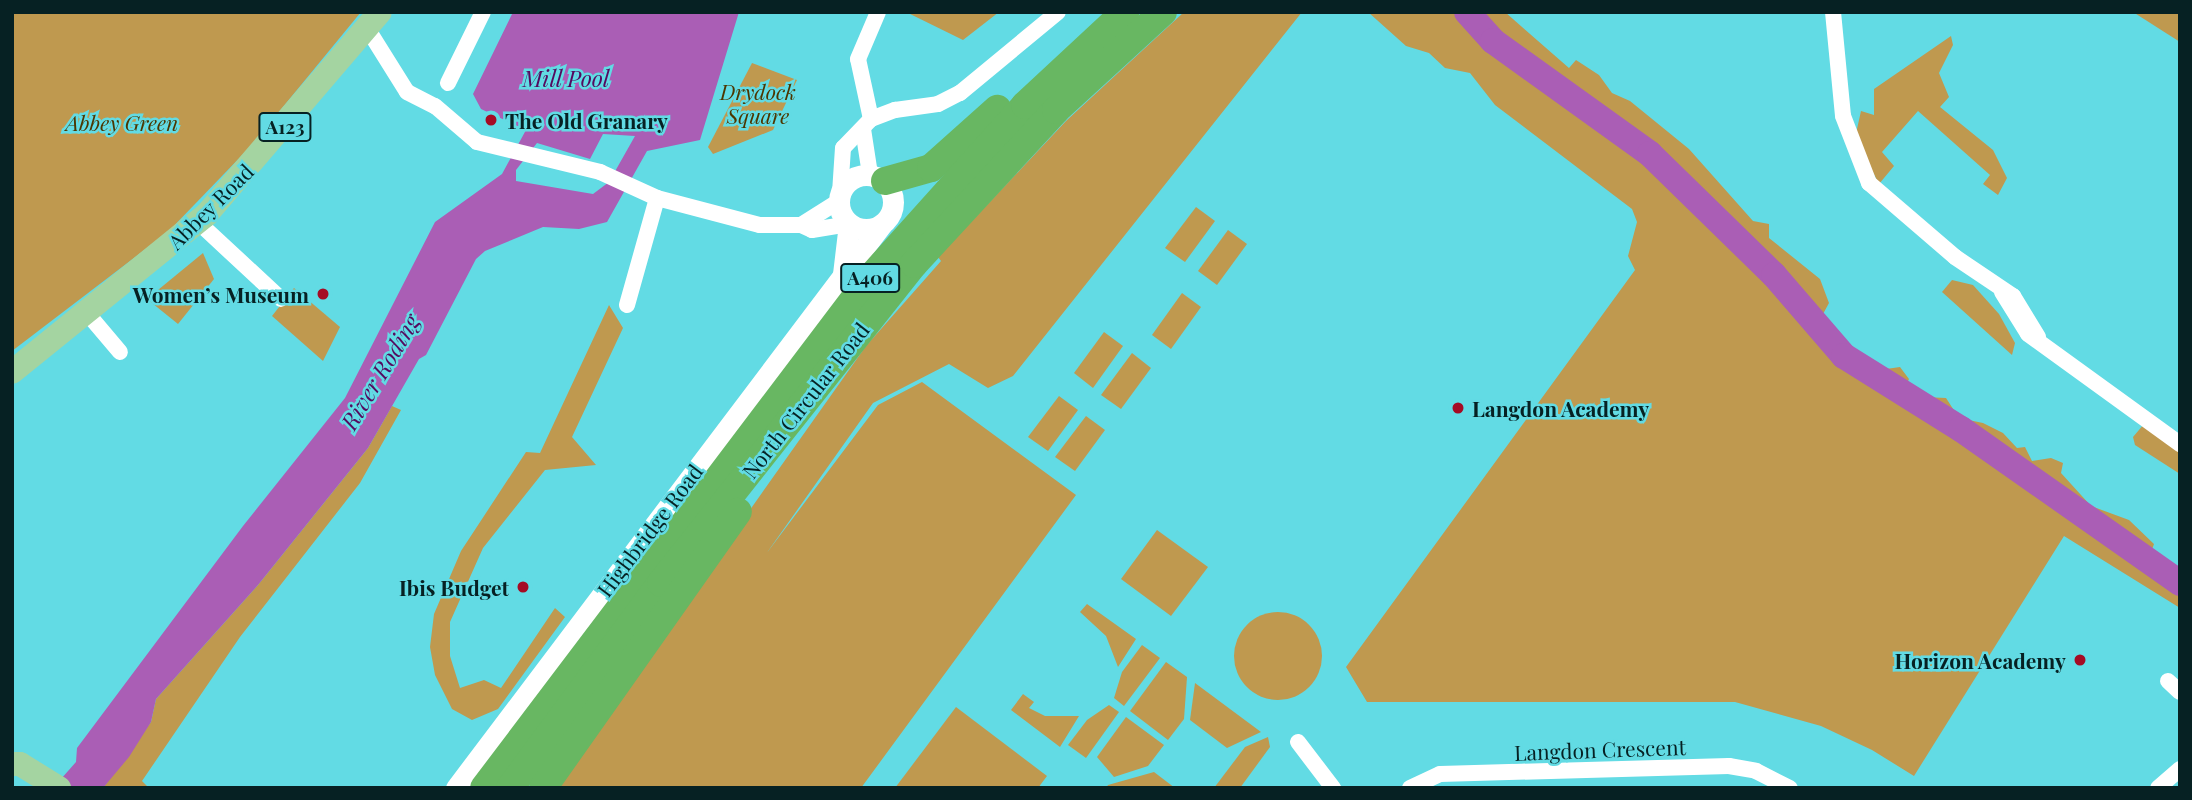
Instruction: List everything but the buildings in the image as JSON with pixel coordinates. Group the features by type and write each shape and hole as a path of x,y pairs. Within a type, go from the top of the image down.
{"highway":[{"path":"877,178 917,174 944,158 1103,12"},
{"name":"North Circular Road","path":"510,788 653,577 919,221 1025,105 1125,12"},
{"name":"North Circular Road","path":"484,788 653,577 1004,163 1163,12"},
{"name":"A406","path":"543,788 680,598 865,324"}],"main road":[{"name":"Abbey Road","path":"12,372 198,222 374,20"},
{"path":"15,759 55,785"}],"street":[{"path":"448,83 483,12"},
{"path":"374,20 407,92 452,120 477,142 508,148 531,158 608,175 643,192 760,225 801,225 812,230 849,223 866,229 882,225 894,204 877,178 858,59 878,12"},
{"path":"844,274 849,223 839,197 843,148 867,124 895,110 938,104 960,93 1058,12"},
{"path":"1833,12 1843,116 1849,140 1869,183 2002,292 2014,296 2038,337 2180,444"},
{"path":"801,225 839,197 851,179 877,178"},
{"path":"627,305 643,192"},
{"path":"198,222 281,299"},
{"name":"Highbridge Road","path":"456,788 882,225"},
{"path":"87,313 120,352"},
{"path":"2131,405 2140,406 2180,433"},
{"path":"1298,742 1333,788"},
{"name":"Langdon Crescent","path":"1410,788 1440,774 1729,766 1756,771 1790,788"},
{"path":"2158,788 2180,769"}],"green space":[{"name":"Abbey Green","path":"12,12 361,12 250,147 168,232 12,351"},
{"path":"906,12 999,12 963,40"},
{"path":"1184,12 1302,12 1013,376 988,388 949,364 873,403 766,554 878,405 922,382 1076,495 861,788 553,788 866,346 941,261 938,257 1066,121"},
{"path":"1368,12 1505,12 1569,68 1576,60 1599,75 1612,93 1630,101 1689,149 1753,221 1769,224 1769,238 1820,279 1829,303 1823,314 1840,340 1879,370 1900,367 1909,379 1905,387 1924,397 1946,398 1959,418 1983,423 2003,433 2017,448 2025,447 2032,461 2051,458 2063,463 2061,473 2091,506 2129,520 2154,544 2150,555 2180,573 2180,608 2064,536 1914,776 1872,750 1821,726 1735,702 1367,702 1346,667 1635,270 1628,256 1637,222 1632,209 1495,105 1470,73 1445,68 1429,53 1406,46"},
{"path":"2133,12 2180,12 2180,42"},
{"path":"1951,36 1953,45 1939,73 1949,97 1940,107 1993,150 2007,178 1998,195 1983,184 1990,175 1918,111 1882,152 1894,166 1879,184 1855,138 1861,111 1874,115 1874,89"},
{"name":"Drydock Square","path":"752,63 797,80 773,130 713,154 708,147"},
{"path":"1196,207 1215,221 1185,262 1165,248"},
{"path":"1228,230 1247,244 1217,285 1198,271"},
{"path":"203,253 214,279 178,324 147,299"},
{"path":"1952,280 1973,285 1999,314 2015,343 2012,355 1942,292"},
{"path":"294,288 340,327 323,361 272,316"},
{"path":"1182,293 1201,307 1171,349 1152,335"},
{"path":"609,305 623,328 572,437 596,465 545,470 483,548 450,622 450,656 460,688 484,680 501,688 555,608 565,617 498,709 472,720 452,709 435,675 430,647 434,614 461,551 526,452 540,453"},
{"path":"1104,332 1123,346 1093,388 1074,373"},
{"path":"1132,353 1151,368 1121,409 1101,395"},
{"path":"1059,396 1078,410 1048,451 1028,437"},
{"path":"392,406 401,410 360,483 240,637 142,781 149,788 103,788 151,722 156,699 258,585 368,448"},
{"path":"1086,416 1105,430 1075,471 1055,457"},
{"path":"2144,424 2180,449 2180,474 2135,445 2133,437"},
{"path":"1157,530 1208,567 1171,616 1121,579"},
{"path":"1087,604 1136,639 1118,667 1106,636 1080,612"},
{"path":"1269,612 1287,612 1303,619 1315,631 1322,647 1322,665 1315,681 1303,693 1287,700 1269,700 1253,693 1241,681 1234,665 1234,647 1241,631 1253,619"},
{"path":"1142,645 1160,658 1124,706 1114,698 1122,672"},
{"path":"1166,662 1187,677 1184,719 1168,740 1130,711"},
{"path":"1195,683 1261,732 1227,748 1190,720"},
{"path":"1023,694 1034,702 1029,708 1045,716 1079,716 1060,747 1011,710"},
{"path":"1109,705 1119,712 1086,758 1068,745 1087,720"},
{"path":"956,707 1047,776 1038,788 895,788"},
{"path":"1126,717 1164,745 1148,766 1114,777 1097,757"},
{"path":"1268,737 1270,747 1240,788 1214,788 1245,747"},
{"path":"1154,772 1175,788 1106,788 1108,785"}],"water":[{"path":"513,12 739,12 700,140 647,151 607,222 579,229 543,227 485,251 476,259 426,355 419,359 368,448 258,585 156,699 151,722 129,757 103,788 53,788 76,762 77,748 243,526 345,398 435,222 502,174 526,130 481,109 473,94","holes":["603,134 635,136 609,182 593,194 516,181 516,170 537,143 590,159"]}],"waterway":[{"path":"1467,12 1493,41 1650,154 1774,275 1844,356 1961,429 2180,583"}],"place":[{"name":"The Old Granary","path":"491,120"},
{"name":"Women’s Museum","path":"323,294"},
{"name":"Langdon Academy","path":"1458,408"},
{"name":"Ibis Budget","path":"523,587"},
{"name":"Horizon Academy","path":"2080,660"}],"water label":[{"name":"Mill Pool","path":"566,78"},
{"name":"River Roding","path":"380,372"}]}
